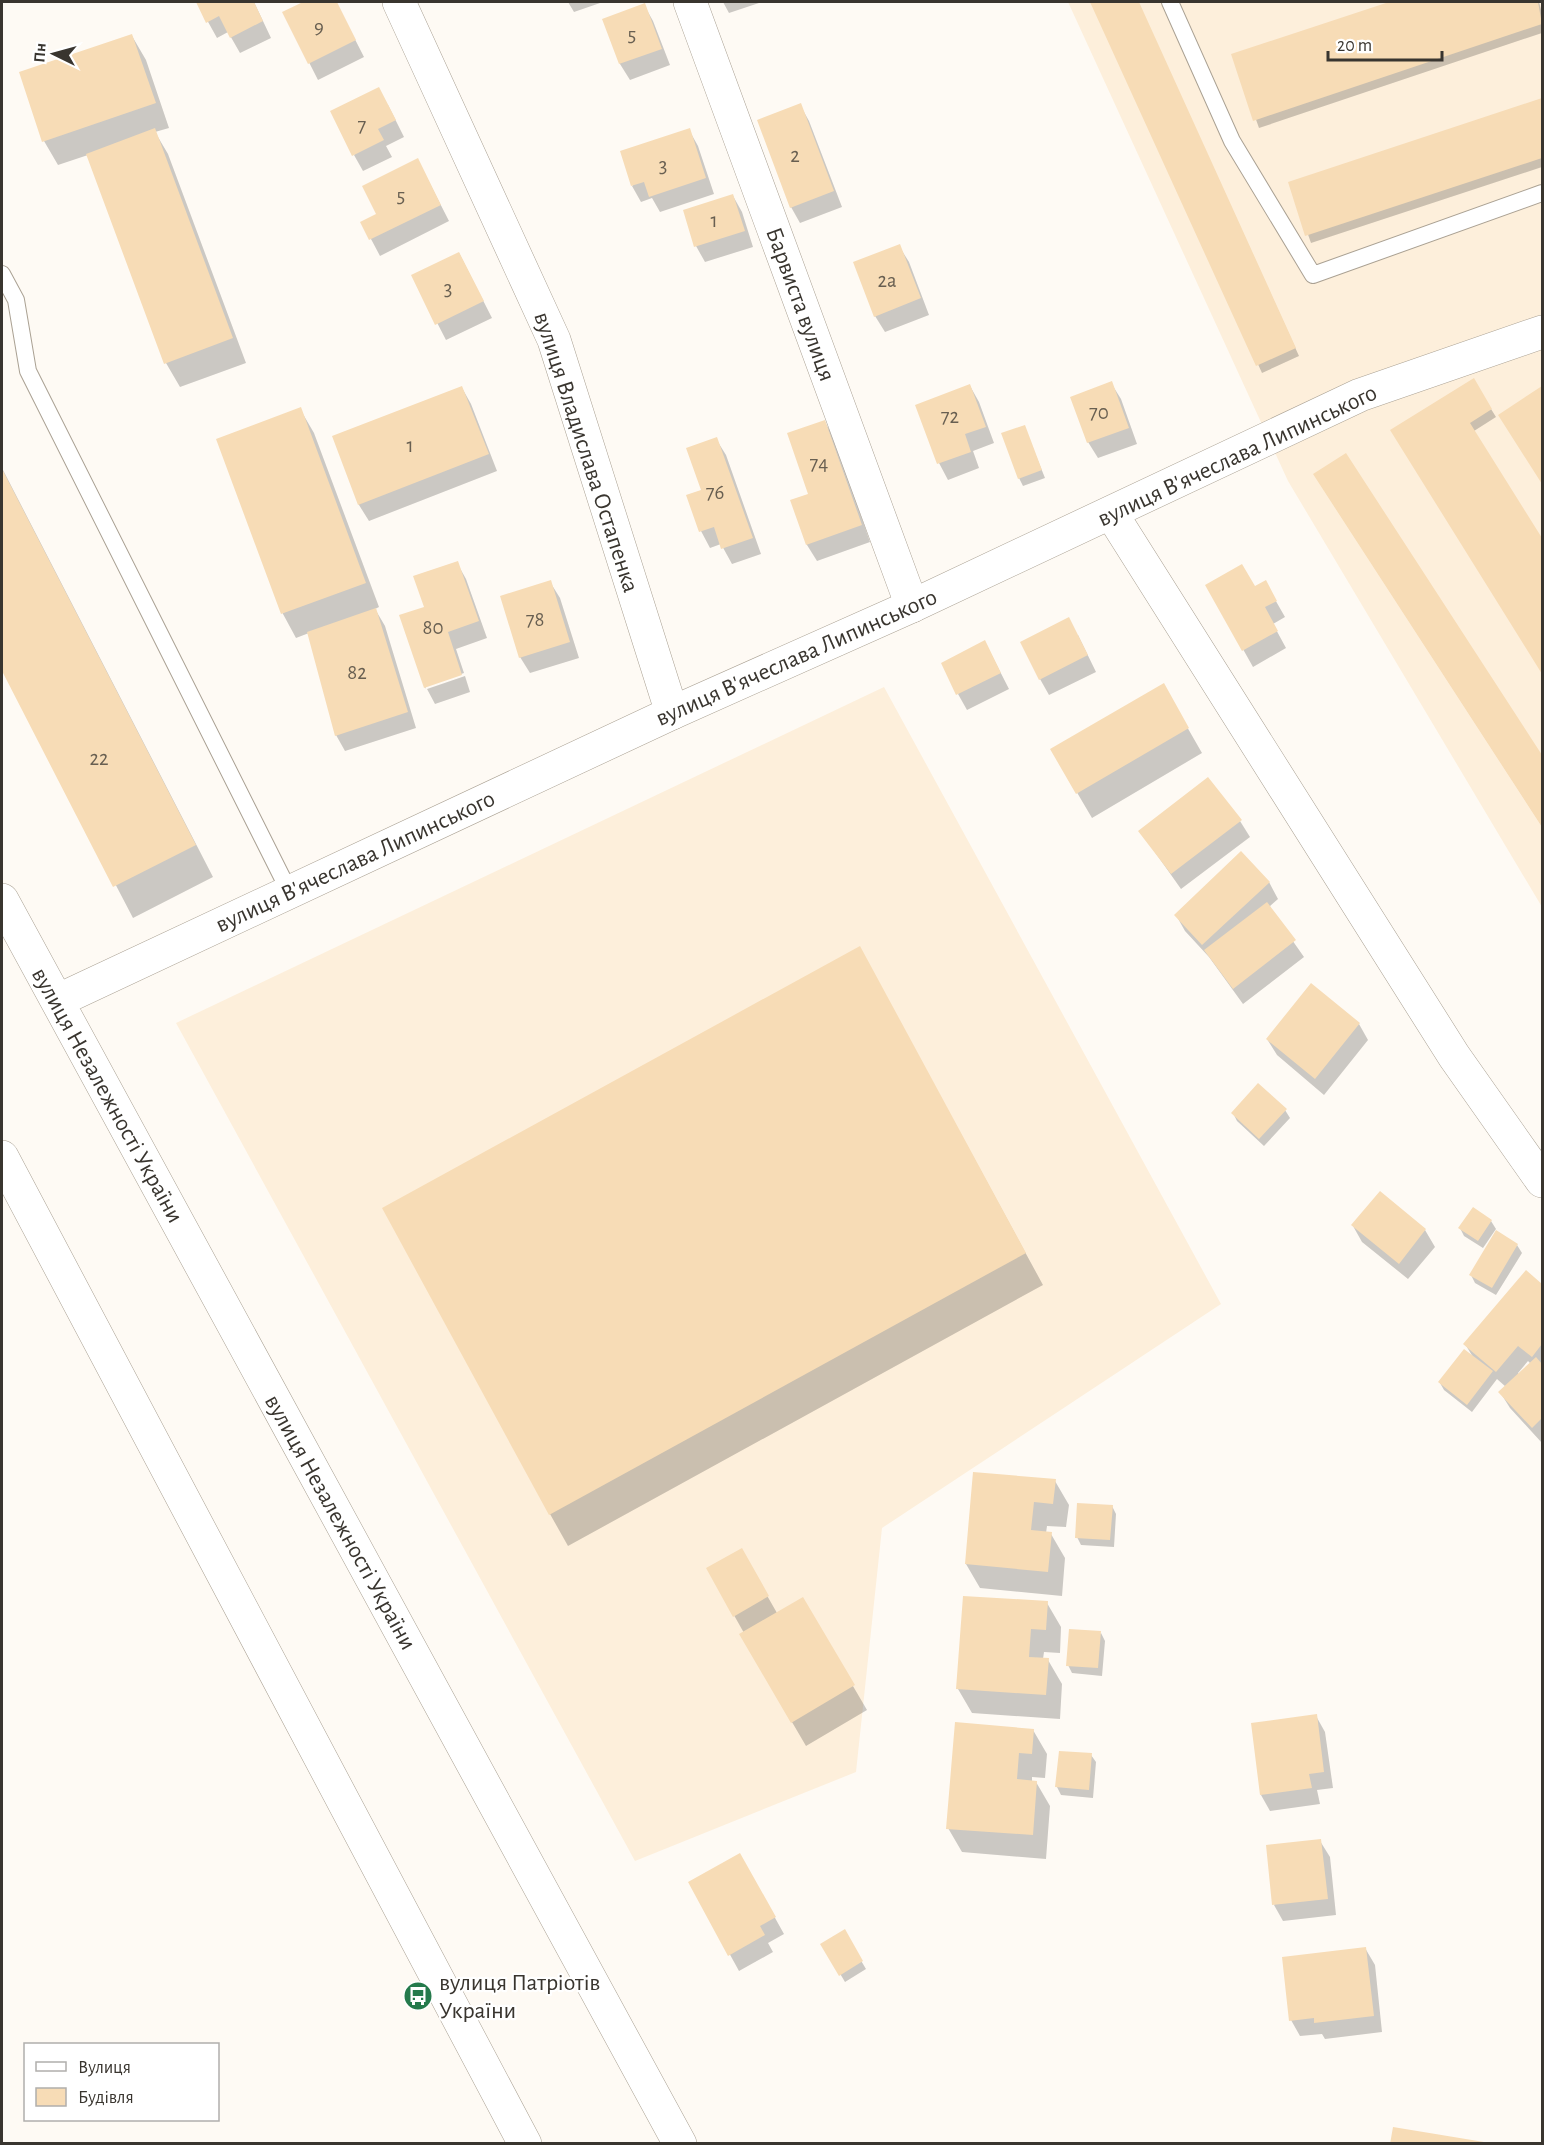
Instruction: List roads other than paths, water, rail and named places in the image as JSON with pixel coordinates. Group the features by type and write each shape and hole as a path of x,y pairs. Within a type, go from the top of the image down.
{"street":[{"name":"вулиця Владислава Остапенка","path":"399,2 554,340 672,712"},
{"name":"Барвиста вулиця","path":"690,2 912,606"},
{"name":"вулиця В'ячеслава Липинського","path":"57,1001 672,712 912,606 1360,395 1542,332"},
{"path":"1111,513 1454,1056 1542,1181"},
{"name":"вулиця Незалежності України","path":"2,900 680,2144"},
{"path":"2,1157 521,2140"}],"lane":[{"path":"1170,2 1232,141 1313,275 1542,193"},
{"path":"2,274 16,300 28,371 289,891"}],"place":[{"name":"вулиця Патріотів України","path":"418,1996"}]}
